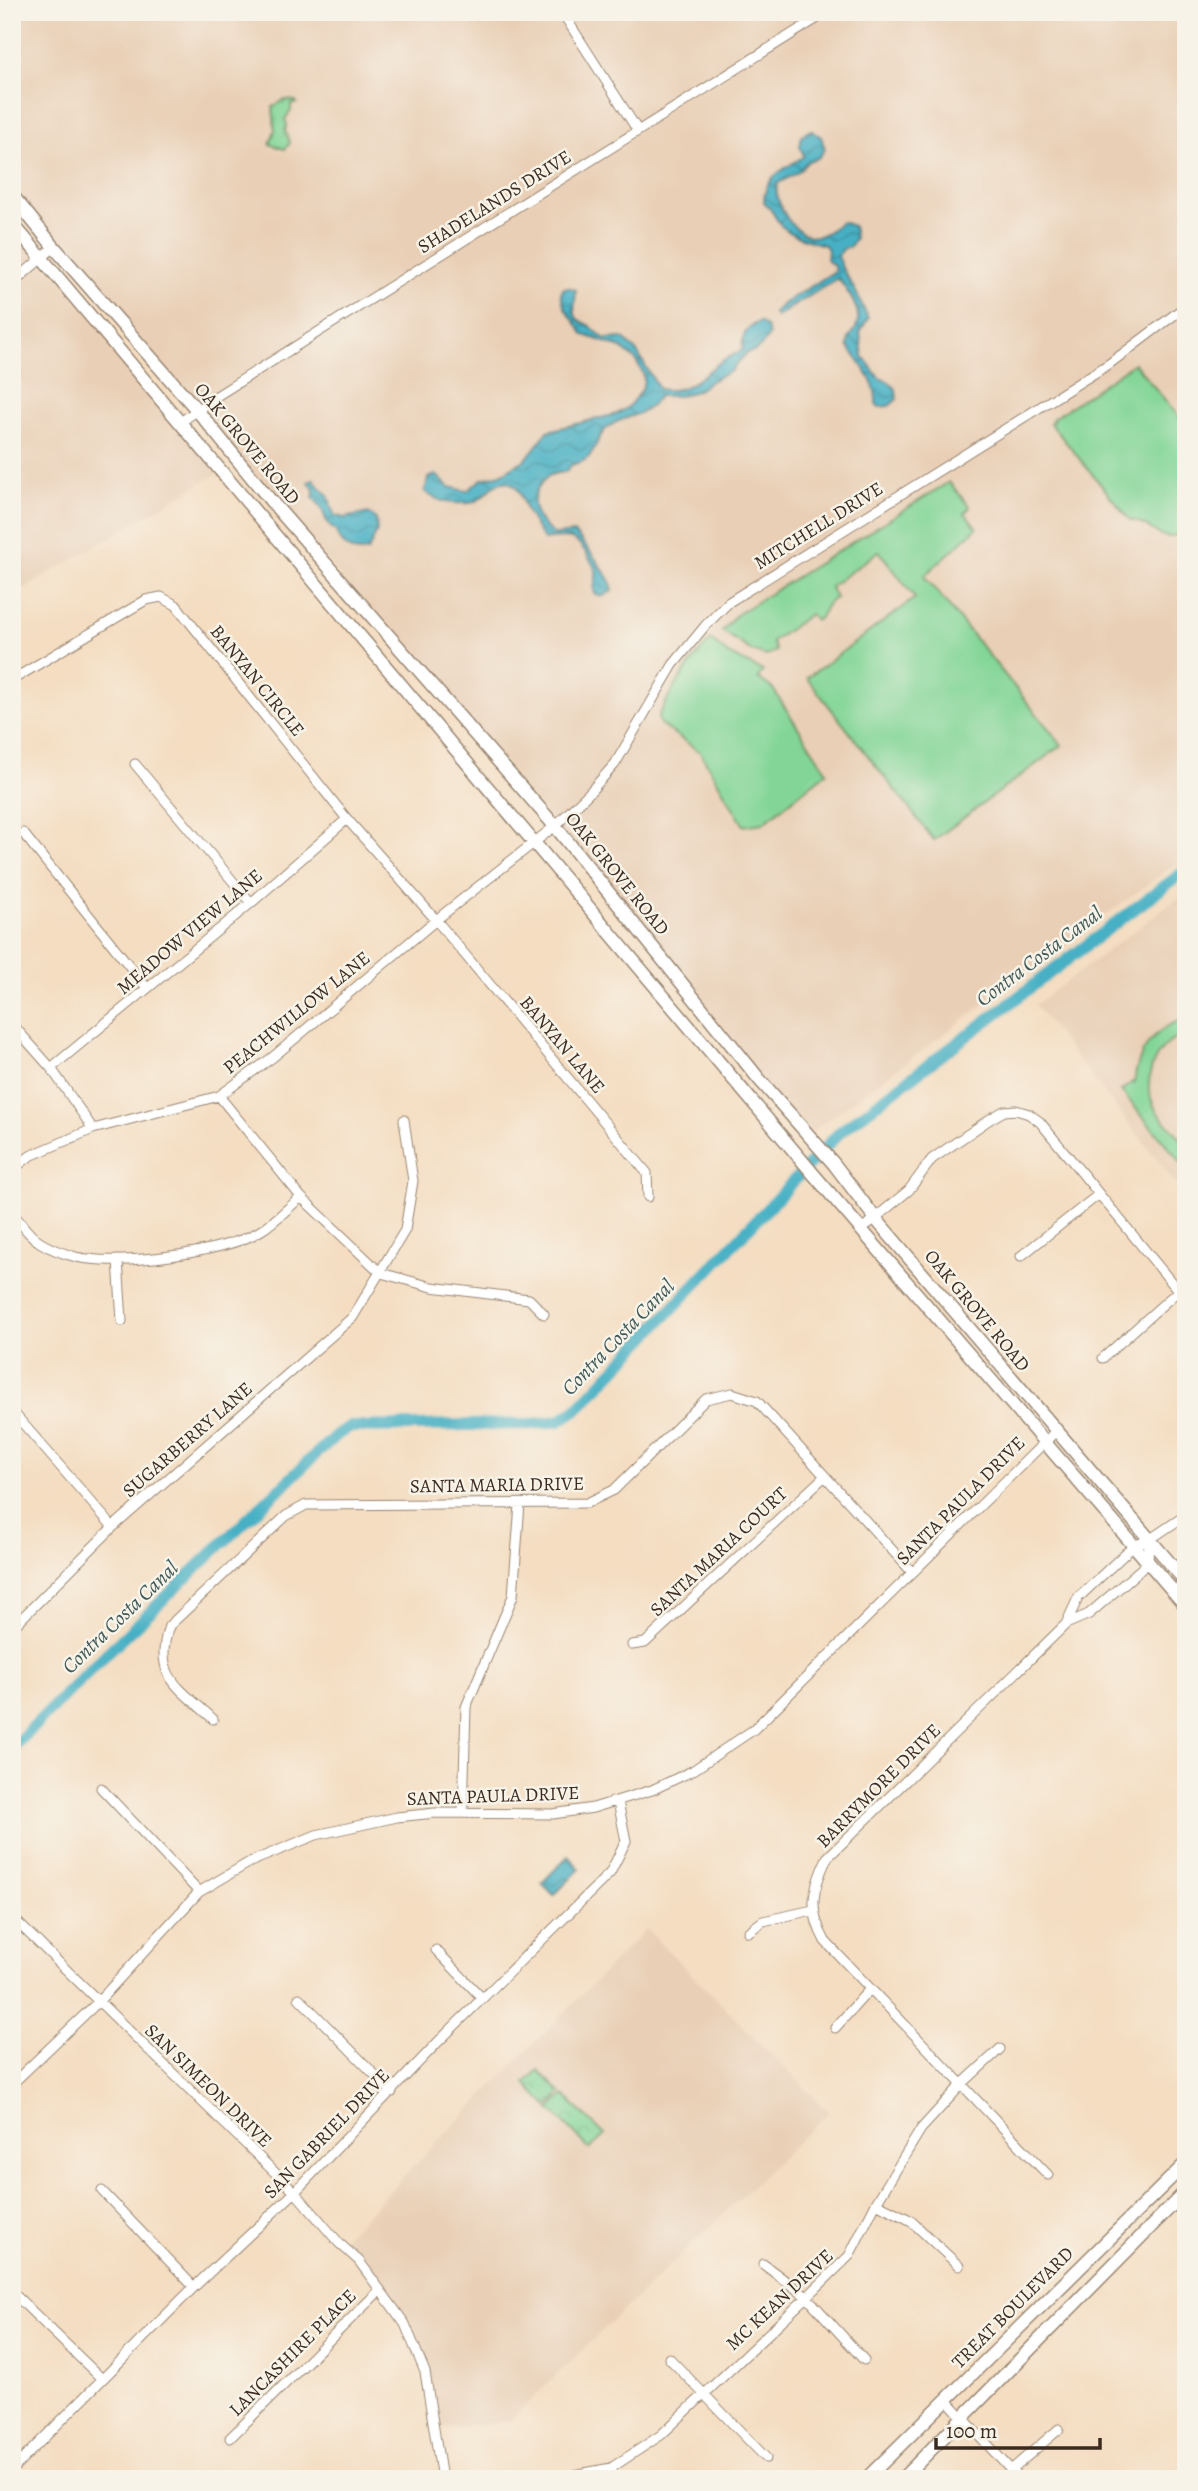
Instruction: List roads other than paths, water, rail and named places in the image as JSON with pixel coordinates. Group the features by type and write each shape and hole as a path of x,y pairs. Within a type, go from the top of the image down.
{"main road":[{"name":"OAK GROVE ROAD","path":"12,195 197,410 271,501 555,826 875,1218 1186,1582"},
{"name":"OAK GROVE ROAD","path":"12,223 795,1149 815,1176 1186,1606"},
{"path":"747,1094 753,1092 764,1096 793,1130 798,1132 802,1129"},
{"name":"TREAT BOULEVARD","path":"866,2479 1186,2162"},
{"name":"TREAT BOULEVARD","path":"902,2479 1186,2191"}],"street":[{"path":"562,12 638,131"},
{"name":"SHADELANDS DRIVE","path":"181,422 827,12"},
{"path":"12,284 54,247"},
{"name":"MITCHELL DRIVE","path":"534,842 555,826 615,764 674,665 705,626 729,602 1109,365 1186,306"},
{"name":"BANYAN CIRCLE","path":"12,680 146,600 161,597 176,605 347,818 436,919"},
{"path":"135,764 251,903"},
{"name":"MEADOW VIEW LANE","path":"51,1069 251,903 347,818"},
{"path":"23,833 148,988"},
{"name":"PEACHWILLOW LANE","path":"12,1170 30,1156 93,1129 219,1097 273,1057 436,919 534,842"},
{"name":"BANYAN LANE","path":"436,919 647,1172 648,1197"},
{"path":"12,1024 51,1069 93,1129"},
{"path":"219,1097 301,1197 381,1273 432,1287 529,1299 544,1314"},
{"path":"862,1229 909,1190 932,1159 990,1119 1004,1111 1016,1110 1029,1114 1040,1122 1186,1300"},
{"name":"SUGARBERRY LANE","path":"14,1623 113,1527 353,1317 405,1230 412,1181 404,1119"},
{"path":"1021,1256 1098,1195"},
{"path":"12,1212 27,1232 40,1243 77,1257 118,1260 199,1253 231,1245 261,1231 301,1197"},
{"path":"118,1260 122,1321"},
{"path":"1103,1358 1178,1291"},
{"name":"SANTA MARIA DRIVE","path":"213,1719 173,1682 164,1668 163,1644 166,1635 170,1626 286,1516 306,1505 587,1503 614,1490 706,1399 732,1393 757,1401 912,1572"},
{"path":"12,1411 113,1527"},
{"name":"SANTA PAULA DRIVE","path":"12,2084 98,2002 199,1892 250,1862 316,1835 397,1817 463,1813 553,1814 618,1802 692,1771 753,1730 1056,1431"},
{"name":"SANTA MARIA COURT","path":"632,1645 645,1643 825,1476"},
{"path":"463,1813 466,1707 513,1596 520,1504"},
{"name":"BARRYMORE DRIVE","path":"1066,1624 1078,1598 1133,1546 1149,1541 1186,1516"},
{"path":"1147,1563 1149,1541"},
{"name":"BARRYMORE DRIVE","path":"813,1910 815,1882 827,1858 1066,1624 1088,1614 1147,1563"},
{"path":"101,1788 199,1892"},
{"name":"SAN GABRIEL DRIVE","path":"12,2470 194,2287 295,2192 482,1998 610,1873 626,1841 618,1802"},
{"path":"748,1932 763,1921 813,1910 825,1941 1048,2175"},
{"name":"SAN SIMEON DRIVE","path":"12,1917 295,2192 359,2262 405,2324 425,2372 442,2479"},
{"path":"436,1950 482,1998"},
{"path":"835,2028 870,1989"},
{"path":"299,1998 392,2092"},
{"name":"MC KEAN DRIVE","path":"553,2479 611,2468 661,2435 807,2297 849,2256 876,2203 921,2129 963,2083 1000,2049"},
{"path":"102,2191 194,2287"},
{"path":"876,2203 910,2220 959,2266"},
{"path":"763,2264 807,2297 864,2361"},
{"name":"LANCASHIRE PLACE","path":"230,2438 380,2290"},
{"path":"12,2292 102,2379"},
{"path":"669,2358 766,2458"},
{"path":"946,2399 1019,2479"},
{"path":"1011,2470 1059,2429"},
{"path":"611,2468 615,2479"}],"water":[{"path":"811,130 821,137 825,149 818,158 808,161 798,172 777,184 779,201 794,227 810,236 824,234 842,222 853,226 855,238 851,246 838,255 868,318 860,333 863,356 879,378 888,381 896,389 897,399 889,406 879,407 876,404 871,380 848,346 849,337 858,323 858,315 852,299 838,278 776,317 774,313 781,305 835,271 834,266 827,260 828,250 825,245 789,232 764,202 772,179 804,156 800,147 802,135"},
{"path":"567,287 576,290 574,312 577,319 605,339 623,338 637,352 659,389 686,386 741,351 746,332 755,324 760,322 767,328 769,335 755,351 746,353 731,371 696,391 679,396 659,396 646,410 613,424 603,433 589,457 570,466 567,471 549,475 540,484 534,500 537,515 555,535 574,533 590,552 612,586 613,591 601,597 595,594 594,565 579,544 569,539 544,540 527,512 518,489 509,482 497,484 481,498 470,503 446,502 425,492 428,478 436,475 449,487 467,491 482,479 501,474 526,459 548,431 617,414 628,407 642,390 643,373 635,359 621,348 584,335 565,308 561,294"},
{"path":"314,479 328,495 334,515 344,518 368,513 376,519 377,531 368,551 353,551 342,543 313,498 314,490 309,482"},
{"path":"568,1856 580,1869 554,1895 542,1883"}],"waterway":[{"name":"Contra Costa Canal","path":"12,1748 107,1653 334,1437 349,1427 532,1424 559,1421 577,1409 841,1131 1186,870"}]}
